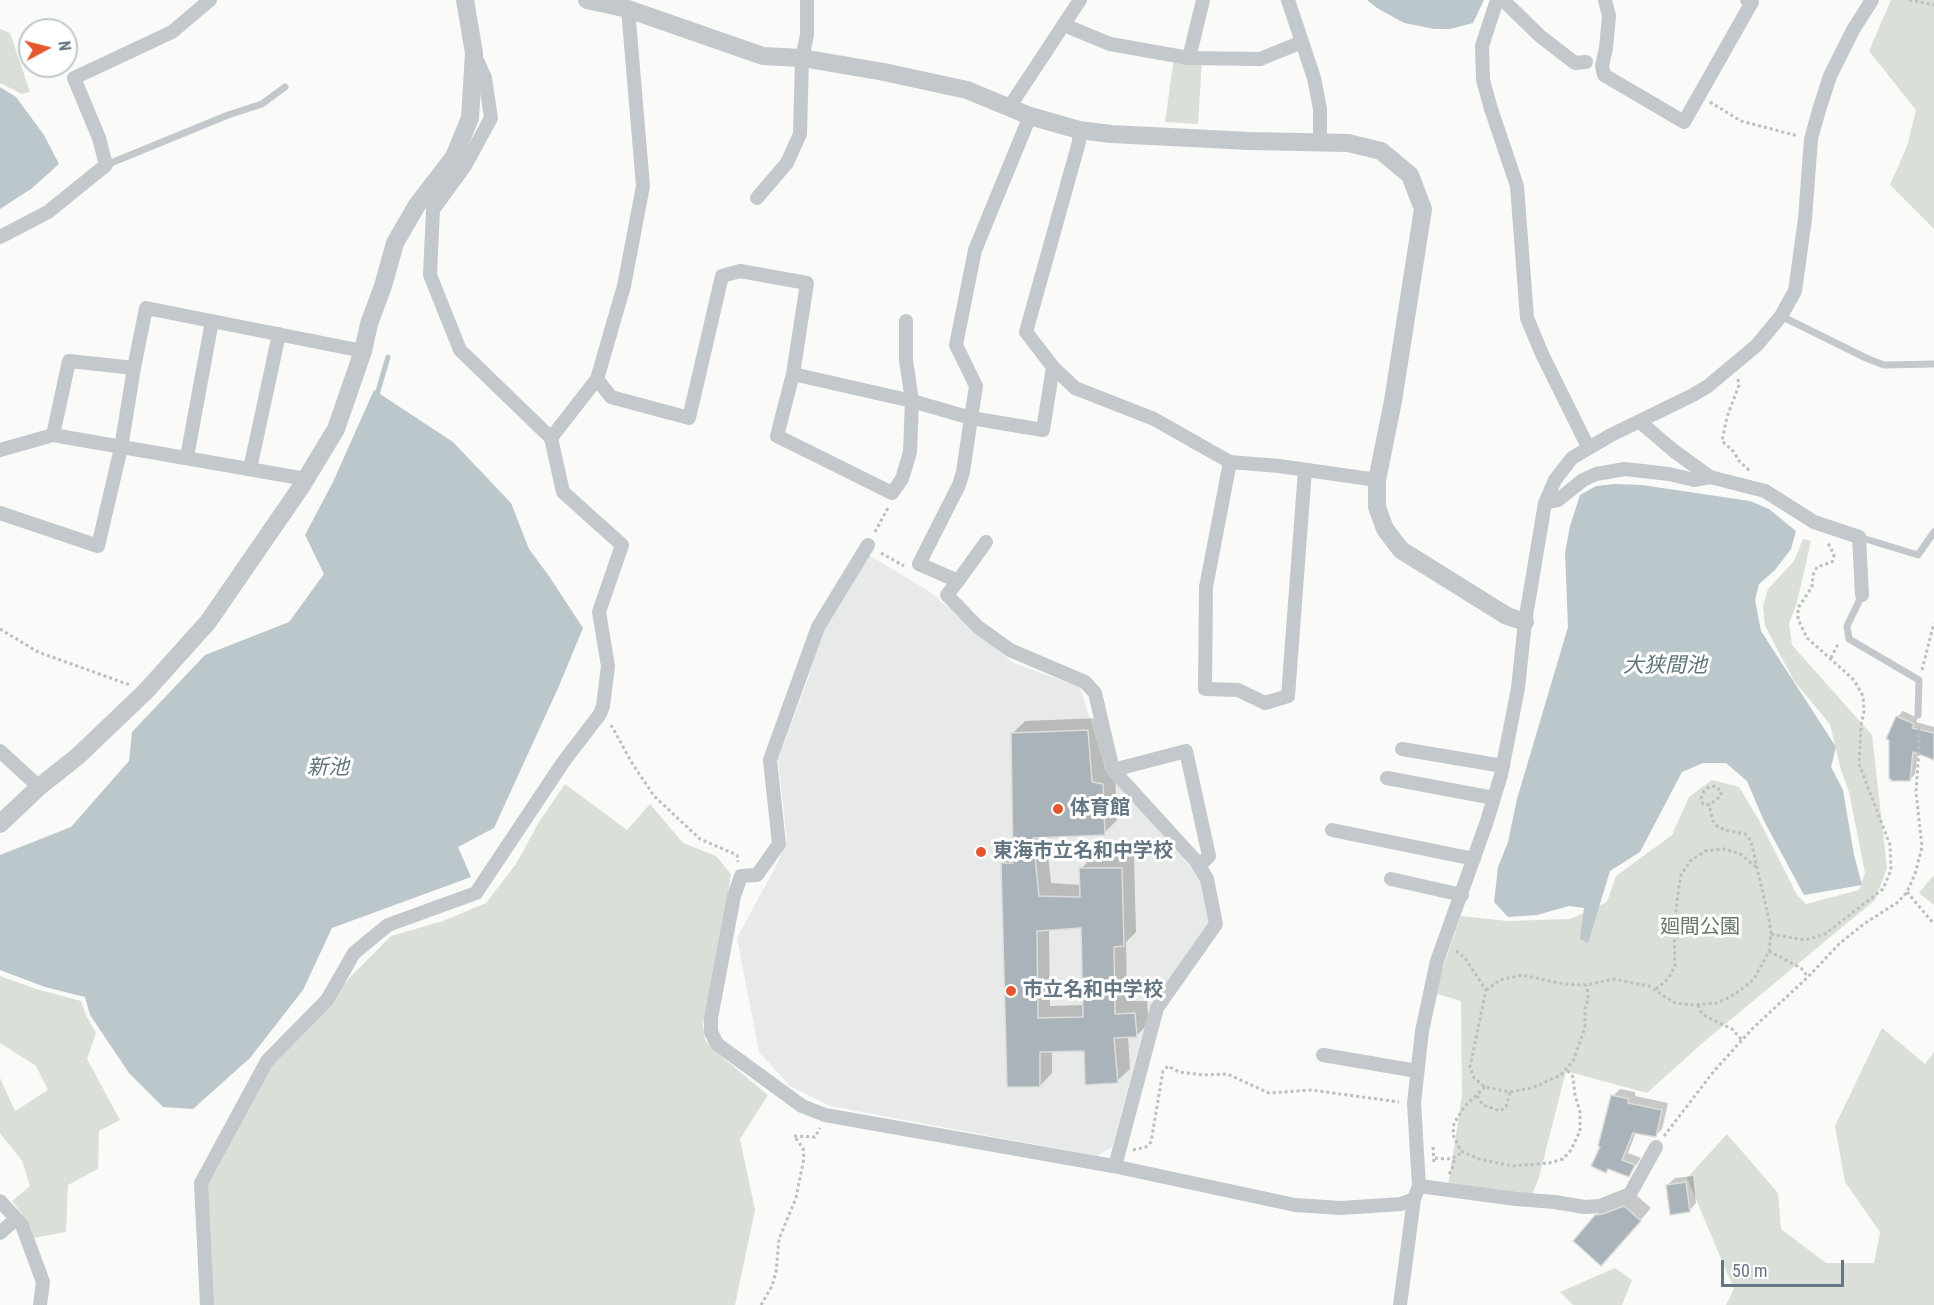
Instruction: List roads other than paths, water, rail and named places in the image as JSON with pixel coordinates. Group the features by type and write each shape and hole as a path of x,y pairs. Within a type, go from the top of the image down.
{"street":[{"path":"0,237 48,212 106,165 99,138 74,78 172,32 210,0"},
{"path":"0,824 39,787 78,756 146,691 208,622 306,479 336,429 363,351 369,324 395,243 417,205 454,157 470,118 474,53 465,0"},
{"path":"587,0 628,9 763,56 802,58 884,72 967,90 1030,116 1079,129 1111,134 1249,141 1348,142 1381,151 1410,175 1423,209 1393,401 1377,480 1377,507 1385,529 1401,550 1507,616 1525,622"},
{"path":"757,198 787,163 800,134 802,58 807,35 807,0"},
{"path":"1189,58 1203,0"},
{"path":"1288,0 1316,89 1320,109 1320,141"},
{"path":"1497,0 1482,46 1483,80 1517,186 1527,318 1542,354 1588,447"},
{"path":"1503,0 1540,36 1575,63 1586,62"},
{"path":"1605,0 1609,16 1602,66 1604,75 1684,122 1752,2 1747,0"},
{"path":"1400,1305 1417,1193 1419,1156 1414,1103 1422,1031 1437,961 1462,896 1503,766 1518,688 1525,622 1545,503 1555,480 1572,458 1588,447 1694,395 1757,345 1781,316 1795,291 1805,219 1811,140 1830,76 1872,0"},
{"path":"1010,106 1064,25 1077,1"},
{"path":"551,438 597,379 624,286 643,186 628,9"},
{"path":"1064,25 1110,44 1189,58 1260,59 1302,42"},
{"path":"207,1305 201,1183 267,1061 327,1000 354,953 388,925 476,893 564,761 600,714 603,706 608,666 599,612 622,545 563,492 551,438 460,350 430,275 433,210 465,166 491,118 485,78 474,53"},
{"path":"958,581 920,564 959,485 963,472 976,386 956,345 975,250 1030,116"},
{"path":"1079,129 1079,142 1026,332 1053,367 1075,388 1154,419 1230,462 1377,480"},
{"path":"597,379 611,397 689,418 722,276 741,271 807,283 793,374 777,436 892,493 902,479 910,452 912,401 906,360 906,321"},
{"path":"0,513 98,546 121,448 146,308 363,351"},
{"path":"187,457 212,321"},
{"path":"250,469 279,334"},
{"path":"53,435 69,361 134,368"},
{"path":"793,374 912,401 971,418 1043,430 1053,367"},
{"path":"1640,422 1710,477 1765,491 1814,522 1859,537 1862,595"},
{"path":"0,450 53,435 306,479"},
{"path":"1230,462 1206,587 1205,689 1238,690 1265,703 1288,696 1305,470"},
{"path":"1545,503 1558,500 1583,480 1596,474 1624,470 1669,474 1694,480 1710,477"},
{"path":"986,542 947,595 978,627 1010,650 1085,682 1095,693 1113,770 1199,866 1207,879 1216,924 1157,1008 1115,1166"},
{"path":"868,545 819,627 770,760 779,844 757,875 741,876 734,896 711,1018 711,1032 717,1044 802,1106 825,1115 1115,1166 1295,1205 1341,1208 1401,1204 1417,1193 1555,1202 1584,1207 1600,1206 1630,1194 1656,1147"},
{"path":"1402,749 1503,766"},
{"path":"1113,770 1186,751 1209,856 1199,866"},
{"path":"0,752 39,787"},
{"path":"1387,778 1494,798"},
{"path":"1332,830 1474,859"},
{"path":"1391,879 1462,896"},
{"path":"1323,1055 1417,1071"},
{"path":"0,1201 22,1225 43,1282 40,1305"},
{"path":"0,1233 16,1219"}],"lane":[{"path":"106,165 228,115 262,104 285,87"},
{"path":"1781,316 1884,365 1934,364"},
{"path":"1859,537 1918,555 1934,532"},
{"path":"1862,595 1847,626 1849,639 1919,680 1918,715"}],"water":[{"path":"1367,0 1484,0 1473,23 1450,29 1434,29 1404,23"},
{"path":"0,87 16,97 44,135 59,164 31,189 0,209"},
{"name":"新池","path":"374,390 453,442 511,503 529,549 583,628 494,828 458,847 471,877 332,928 303,990 250,1058 193,1109 163,1107 129,1073 90,1015 85,997 45,987 0,970 0,855 71,827 129,761 132,732 205,655 289,622 324,574 305,535 333,482"},
{"name":"大狭間池","path":"1642,485 1750,501 1769,509 1796,531 1791,549 1775,570 1759,584 1755,600 1761,631 1836,747 1831,767 1843,790 1854,855 1862,885 1804,895 1764,821 1747,781 1726,763 1703,763 1682,772 1640,852 1610,871 1588,943 1580,939 1584,908 1569,906 1537,915 1508,917 1494,902 1498,867 1508,842 1517,799 1568,627 1565,553 1570,526 1580,495 1596,486"}],"waterway":[{"path":"376,398 388,357"}],"place":[{"name":"体育館","path":"1058,809"},
{"name":"東海市立名和中学校","path":"981,852"},
{"name":"市立名和中学校","path":"1011,991"}],"park label":[{"name":"廻間公園","path":"1700,928"}]}
